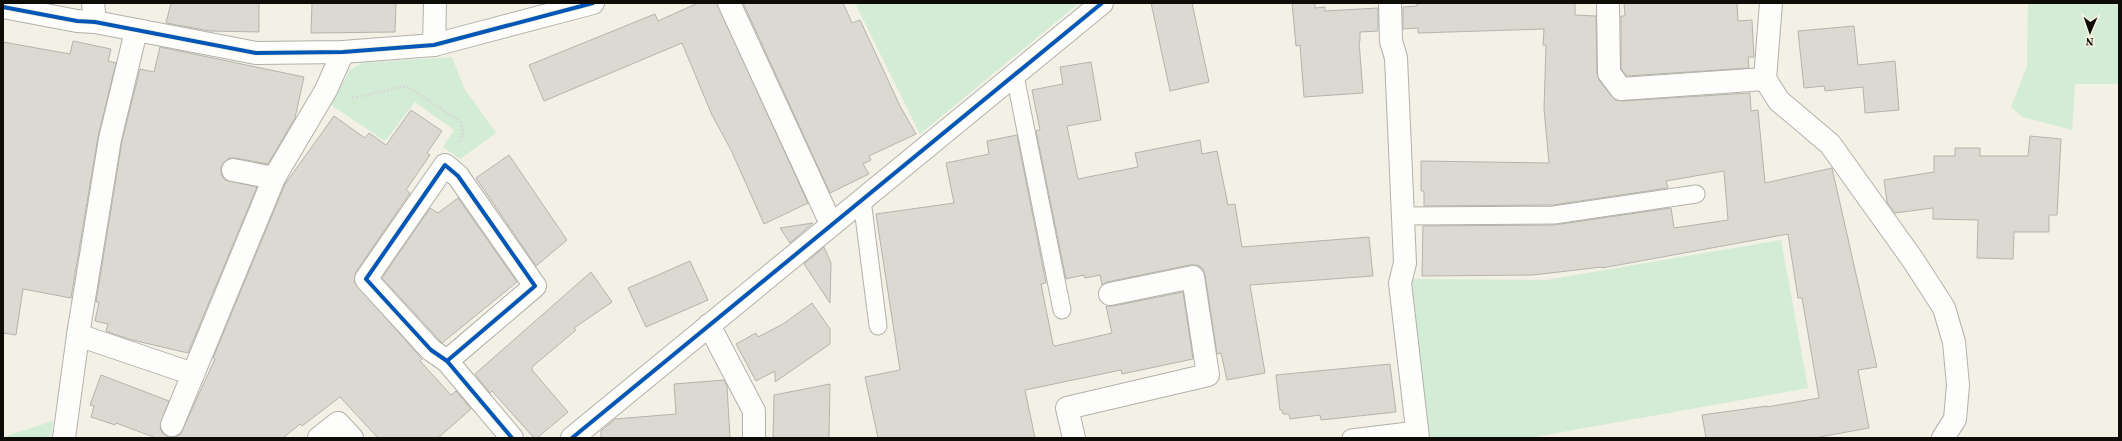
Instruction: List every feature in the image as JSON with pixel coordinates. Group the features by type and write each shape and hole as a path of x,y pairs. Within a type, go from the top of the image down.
{"street":[{"path":"434,45 435,3"},
{"path":"3,7 77,21 94,12 136,31 256,53 343,52 434,45 590,3"},
{"path":"729,3 831,224"},
{"path":"572,438 831,224 1015,76 1102,3"},
{"path":"1390,3 1391,41 1396,58 1405,263 1400,283 1418,434"},
{"path":"1608,3 1609,73 1621,89 1765,79"},
{"path":"1771,3 1765,79 1779,101 1830,144 1913,260 1944,308 1954,342 1958,385 1955,419 1943,438"},
{"path":"64,438 78,336 110,139 136,31"},
{"path":"172,425 274,178 326,90 343,52"},
{"path":"447,361 535,286 458,176 445,165 366,279 431,350 447,361 512,438"},
{"path":"233,170 274,178"},
{"path":"1074,438 1067,408 1208,375 1193,277 1110,294"},
{"path":"709,325 754,411 754,438"},
{"path":"78,336 193,374"},
{"path":"319,438 338,423 352,438"}],"lane":[{"path":"1015,76 1062,310"},
{"path":"1403,216 1554,215 1696,194"},
{"path":"862,200 878,326"},
{"path":"1351,438 1418,434"}],"path":[{"path":"326,90 344,100 407,86 461,122 463,135 445,165"}],"green space":[{"path":"855,3 1079,3 920,134"},
{"path":"2028,3 2119,3 2119,84 2075,84 2072,130 2022,117 2011,107 2027,66"},
{"path":"452,57 464,88 496,133 460,159 443,147 454,130 415,102 385,141 331,105 350,70 362,63"},
{"path":"1781,240 1808,388 1529,438 1424,438 1409,279 1546,280"},
{"path":"53,421 51,438 3,438 3,437"}],"building":[{"path":"171,3 259,3 259,32 210,31 166,23"},
{"path":"312,3 396,3 395,32 311,33"},
{"path":"698,3 717,3 808,203 764,224 731,150 712,115 682,43 544,101 529,65 655,14 658,21"},
{"path":"743,3 843,3 852,23 860,20 900,106 916,134 869,156 871,160 863,164 869,174 830,193"},
{"path":"1151,3 1192,3 1209,82 1170,91"},
{"path":"1292,3 1315,3 1315,8 1325,7 1325,11 1378,8 1378,31 1360,32 1359,41 1363,93 1304,97 1300,45 1296,46"},
{"path":"1417,3 1575,3 1575,15 1596,16 1597,74 1599,80 1615,100 1622,101 1750,93 1751,111 1758,110 1765,183 1832,168 1877,367 1858,370 1869,428 1814,438 1706,438 1702,415 1767,407 1819,398 1802,298 1798,298 1788,234 1602,268 1533,275 1422,276 1423,226 1554,225 1671,208 1674,228 1728,220 1724,171 1666,181 1668,188 1553,205 1424,206 1424,191 1421,191 1421,161 1549,163 1544,109 1546,45 1543,45 1544,29 1418,33 1418,28 1403,29 1403,7 1417,6"},
{"path":"1624,3 1737,3 1738,21 1752,20 1754,57 1748,57 1749,68 1627,76 1621,69 1621,16 1625,16"},
{"path":"1854,26 1858,65 1895,61 1899,110 1865,113 1863,87 1825,91 1824,86 1804,88 1798,31"},
{"path":"73,41 111,49 108,61 116,63 98,137 71,298 23,289 16,335 3,333 3,42 70,54"},
{"path":"160,47 304,77 295,118 268,164 229,158 221,167 221,174 225,180 257,187 188,353 132,340 114,334 106,331 108,324 95,321 99,302 96,302 122,141 140,69 154,72"},
{"path":"1091,62 1101,120 1067,126 1078,179 1138,167 1135,153 1200,140 1202,154 1217,151 1228,205 1235,204 1242,247 1369,237 1373,276 1250,285 1265,373 1227,380 1221,353 1217,354 1205,275 1203,269 1198,265 1190,265 1107,282 1102,285 1100,275 1085,278 1084,275 1066,279 1036,131 1040,130 1032,90 1063,84 1060,67"},
{"path":"411,110 442,131 427,153 430,155 406,190 410,193 356,272 354,282 422,359 420,361 451,395 456,391 471,409 438,438 378,438 340,397 302,426 300,424 283,438 156,438 116,423 115,425 91,417 94,406 90,405 101,375 169,401 160,427 162,433 168,437 180,435 215,359 213,358 285,184 334,116 365,138 369,133 386,145"},
{"path":"1017,135 1046,283 1041,284 1053,344 1055,346 1112,333 1106,306 1113,306 1183,292 1193,359 1122,374 1121,370 1025,390 1035,438 878,438 865,377 900,370 876,214 954,203 946,163 989,154 987,141"},
{"path":"2030,136 2061,139 2057,215 2049,215 2049,232 2014,232 2013,259 1977,258 1978,220 1933,219 1933,208 1895,213 1887,202 1884,180 1934,172 1934,156 1955,156 1955,148 1980,148 1980,156 2028,156"},
{"path":"509,155 567,240 536,266 476,178"},
{"path":"458,198 517,282 442,343 382,278 430,208 438,213"},
{"path":"813,223 790,243 780,228"},
{"path":"824,247 831,263 830,303 804,264"},
{"path":"690,261 708,300 646,327 628,288"},
{"path":"591,272 612,302 574,328 576,330 532,367 532,370 568,412 537,438 534,438 492,391 490,393 475,374"},
{"path":"812,303 830,329 830,344 775,382 775,371 756,381 736,344 756,333 758,337 783,324"},
{"path":"1390,364 1396,412 1321,420 1320,415 1290,419 1289,414 1283,414 1282,410 1280,410 1276,375"},
{"path":"724,380 727,386 730,438 601,438 601,431 615,419 676,414 674,384"},
{"path":"830,384 829,438 773,438 774,395"}],"cycle path":[{"path":"3,7 77,21 95,22 256,53 343,52 434,45 593,3"},
{"path":"572,438 1102,3"},
{"path":"447,361 535,286 458,176 445,165 366,279 431,350 447,361 512,438"}]}
